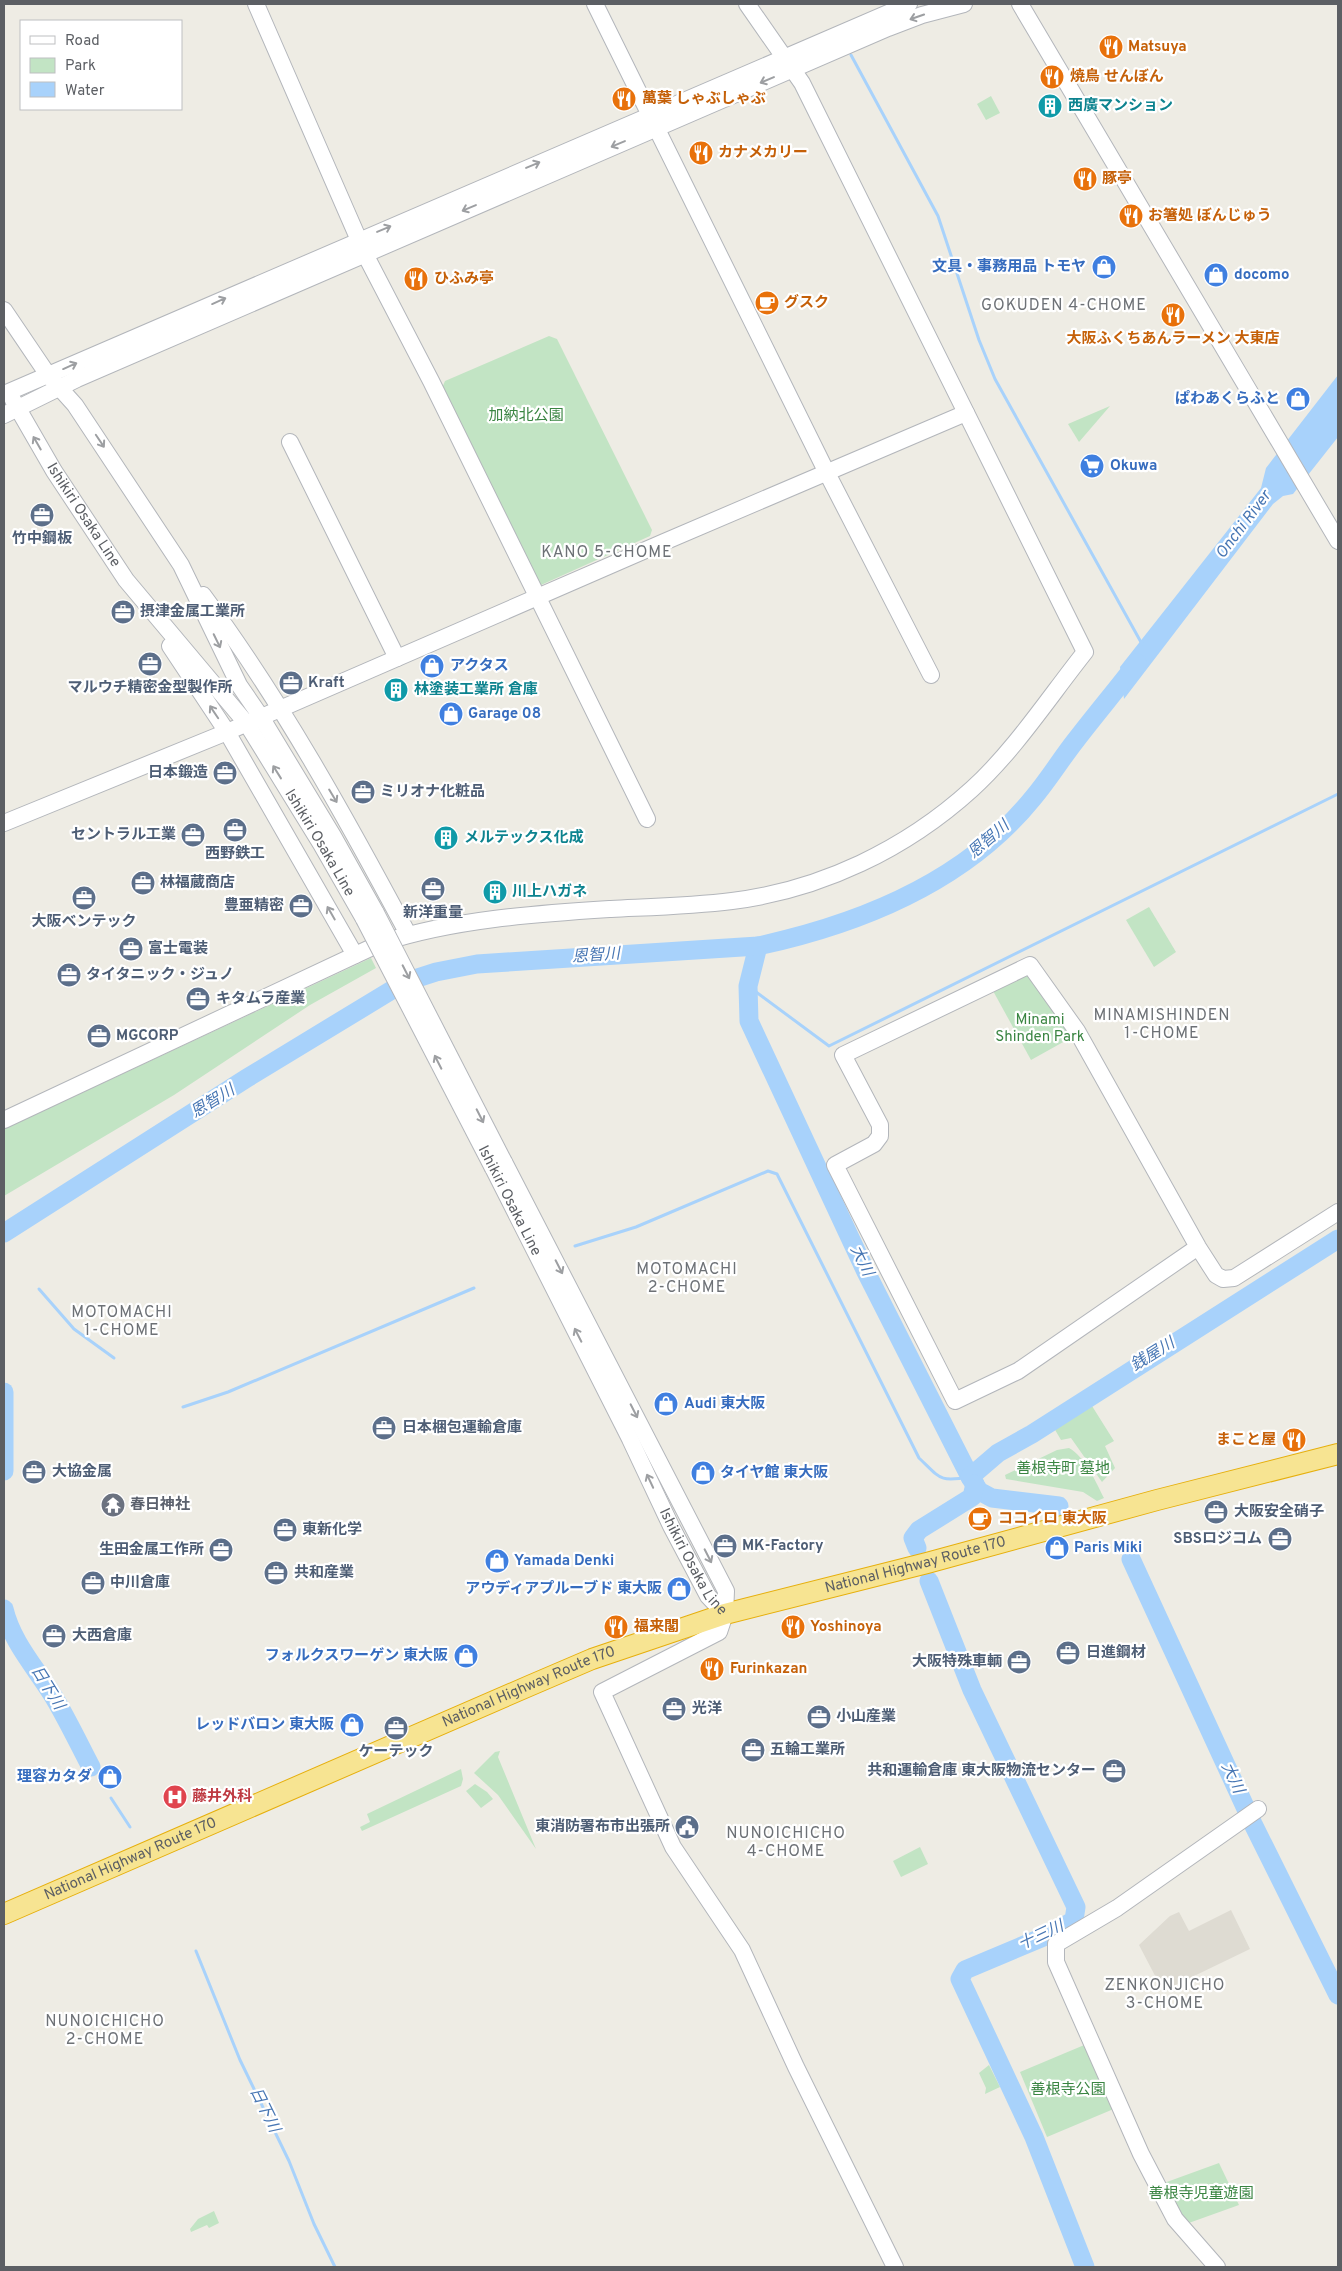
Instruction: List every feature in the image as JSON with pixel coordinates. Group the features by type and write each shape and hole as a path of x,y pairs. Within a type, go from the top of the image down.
{"highway":[{"name":"National Highway Route 170","path":"4,1914 592,1659 725,1614 927,1563 1148,1502 1338,1454"}],"street":[{"path":"256,4 362,246 431,381 647,819"},
{"path":"595,4 827,472 931,675"},
{"path":"4,1120 381,943 408,934 524,915 732,902 828,879 914,834 973,788 998,762 1085,652 789,62 747,4"},
{"path":"11,412 54,381 789,62 910,4"},
{"path":"789,62 922,15 964,4"},
{"path":"1020,4 1338,541"},
{"name":"Ishikiri Osaka Line","path":"4,310 54,381 75,405 96,435 181,565 254,720 321,844 370,916 498,1165 676,1535 708,1596 725,1614"},
{"path":"5,389 54,381"},
{"name":"Ishikiri Osaka Line","path":"5,389 11,412 54,471 126,580 254,720"},
{"path":"4,823 227,732 966,413"},
{"path":"290,442 397,658"},
{"path":"181,565 227,627 280,709 348,822 408,934"},
{"path":"126,580 227,732 355,955"},
{"path":"1198,1246 1018,1370 955,1402 835,1165 874,1144 880,1136 880,1125 843,1055 1030,965 1077,1031 1216,1275 1223,1279 1234,1278 1338,1212"},
{"path":"725,1614 719,1632 602,1692 673,1847 742,1950 796,2067 895,2267"},
{"path":"1216,2267 1175,2219 1141,2154 1056,1962 1056,1944 1117,1908 1258,1809"}],"shaded area":[{"path":"1231,1910 1250,1949 1163,1991 1139,1945 1170,1916 1179,1912 1189,1931"}],"green space":[{"path":"991,96 1000,113 986,120 977,104"},
{"name":"加納北公園","path":"549,336 557,339 652,530 650,536 541,585 442,388 445,381"},
{"path":"1110,406 1079,442 1068,424"},
{"path":"1149,907 1176,952 1154,967 1126,920"},
{"path":"371,958 376,968 310,1005 174,1095 4,1196 4,1129"},
{"name":"Minami Shinden Park","path":"1022,973 1030,975 1074,1036 1031,1060 992,989"},
{"path":"1092,1406 1114,1441 1105,1446 1115,1468 1102,1482 1071,1438 1061,1440 1054,1428"},
{"name":"善根寺町 墓地","path":"1069,1448 1085,1464 1104,1498 1097,1501 1083,1492 1006,1479 1005,1475 1057,1450"},
{"path":"500,1751 498,1757 536,1849 498,1795 474,1773 495,1752"},
{"path":"461,1769 463,1779 461,1786 362,1831 360,1827 370,1822 367,1814"},
{"path":"475,1784 487,1792 493,1799 481,1808 466,1791"},
{"path":"920,1847 928,1864 901,1877 893,1861"},
{"name":"善根寺公園","path":"1089,2043 1116,2108 1047,2137 1020,2072"},
{"path":"989,2065 1000,2087 985,2094 986,2088 979,2073"},
{"name":"善根寺児童遊園","path":"1219,2163 1239,2205 1186,2224 1164,2183"},
{"path":"214,2211 219,2223 209,2228 207,2225 191,2232 190,2229 198,2219"}],"water":[{"name":"Onchi River","path":"1338,375 1338,437 1293,494 1283,496 1273,504 1124,699 1120,667 1261,488 1266,468"}],"waterway":[{"path":"851,55 938,216 979,340 995,379 1142,644"},
{"name":"恩智川","path":"4,1233 247,1078 405,982 436,972 477,964 758,946 835,925 909,895 943,876 976,853 1006,827 1039,791 1076,740 1137,663"},
{"path":"748,986 829,1046 1338,794"},
{"name":"大川","path":"758,946 748,986 749,1021 866,1272 970,1477 979,1491 992,1498 1059,1506"},
{"path":"575,1246 636,1227 768,1171 777,1174 919,1458 937,1475 946,1479 970,1477"},
{"name":"銭屋川","path":"970,1477 998,1453 1032,1434 1338,1239"},
{"path":"183,1407 228,1392 474,1288"},
{"path":"39,1289 74,1329 114,1358"},
{"name":"日下川","path":"4,1392 4,1471"},
{"name":"十三川","path":"917,1548 913,1538 919,1530 972,1497 975,1484"},
{"name":"大川","path":"1131,1559 1253,1824 1338,1995"},
{"name":"十三川","path":"929,1581 972,1690 1076,1907 1074,1920 1053,1933 965,1970 960,1979 1034,2137 1085,2267"},
{"name":"日下川","path":"4,1609 19,1645 55,1699 91,1767"},
{"name":"日下川","path":"111,1798 130,1827"},
{"name":"日下川","path":"196,1951 240,2060 289,2161 314,2224 335,2267"}],"place":[{"name":"Matsuya","path":"1111,47"},
{"name":"焼鳥 せんぼん","path":"1052,77"},
{"name":"萬葉 しゃぶしゃぶ","path":"624,99"},
{"name":"西廣マンション","path":"1050,106"},
{"name":"カナメカリー","path":"701,153"},
{"name":"豚亭","path":"1085,179"},
{"name":"お箸処 ぼんじゅう","path":"1131,216"},
{"name":"文具・事務用品 トモヤ","path":"1104,267"},
{"name":"docomo","path":"1216,275"},
{"name":"ひふみ亭","path":"416,279"},
{"name":"グスク","path":"767,303"},
{"name":"大阪ふくちあんラーメン 大東店","path":"1173,315"},
{"name":"ぱわあくらふと","path":"1298,399"},
{"name":"Okuwa","path":"1092,466"},
{"name":"竹中鋼板","path":"42,515"},
{"name":"摂津金属工業所","path":"123,612"},
{"name":"マルウチ精密金型製作所","path":"150,664"},
{"name":"アクタス","path":"432,666"},
{"name":"Kraft","path":"291,683"},
{"name":"林塗装工業所 倉庫","path":"396,690"},
{"name":"Garage 08","path":"451,714"},
{"name":"日本鍛造","path":"225,773"},
{"name":"ミリオナ化粧品","path":"363,792"},
{"name":"西野鉄工","path":"235,830"},
{"name":"セントラル工業","path":"193,835"},
{"name":"メルテックス化成","path":"446,838"},
{"name":"林福蔵商店","path":"143,883"},
{"name":"新洋重量","path":"433,889"},
{"name":"川上ハガネ","path":"495,892"},
{"name":"大阪ベンテック","path":"84,898"},
{"name":"豊亜精密","path":"301,906"},
{"name":"富士電装","path":"131,949"},
{"name":"タイタニック・ジュノ","path":"69,975"},
{"name":"キタムラ産業","path":"198,999"},
{"name":"MGCORP","path":"99,1036"},
{"name":"Audi 東大阪","path":"666,1404"},
{"name":"日本梱包運輸倉庫","path":"384,1428"},
{"name":"まこと屋","path":"1294,1440"},
{"name":"大協金属","path":"34,1472"},
{"name":"タイヤ館 東大阪","path":"703,1473"},
{"name":"春日神社","path":"113,1505"},
{"name":"大阪安全硝子","path":"1216,1512"},
{"name":"ココイロ 東大阪","path":"980,1519"},
{"name":"東新化学","path":"285,1530"},
{"name":"SBSロジコム","path":"1280,1539"},
{"name":"MK-Factory","path":"725,1546"},
{"name":"Paris Miki","path":"1057,1548"},
{"name":"生田金属工作所","path":"221,1550"},
{"name":"Yamada Denki","path":"497,1561"},
{"name":"共和産業","path":"276,1573"},
{"name":"中川倉庫","path":"93,1583"},
{"name":"アウディアプルーブド 東大阪","path":"679,1589"},
{"name":"福来閣","path":"616,1627"},
{"name":"Yoshinoya","path":"793,1627"},
{"name":"大西倉庫","path":"54,1636"},
{"name":"日進鋼材","path":"1068,1653"},
{"name":"フォルクスワーゲン 東大阪","path":"466,1656"},
{"name":"大阪特殊車輌","path":"1019,1662"},
{"name":"Furinkazan","path":"712,1669"},
{"name":"光洋","path":"674,1709"},
{"name":"小山産業","path":"819,1717"},
{"name":"レッドバロン 東大阪","path":"352,1725"},
{"name":"ケーテック","path":"396,1728"},
{"name":"五輪工業所","path":"753,1750"},
{"name":"共和運輸倉庫 東大阪物流センター","path":"1114,1771"},
{"name":"理容カタダ","path":"110,1777"},
{"name":"藤井外科","path":"175,1797"},
{"name":"東消防署布市出張所","path":"687,1827"}],"district":[{"name":"GOKUDEN 4-CHOME","path":"1064,306"},
{"name":"KANO 5-CHOME","path":"607,553"},
{"name":"MINAMISHINDEN 1-CHOME","path":"1162,1025"},
{"name":"MOTOMACHI 2-CHOME","path":"687,1279"},
{"name":"MOTOMACHI 1-CHOME","path":"122,1322"},
{"name":"NUNOICHICHO 4-CHOME","path":"786,1843"},
{"name":"ZENKONJICHO 3-CHOME","path":"1165,1995"},
{"name":"NUNOICHICHO 2-CHOME","path":"105,2031"}]}
